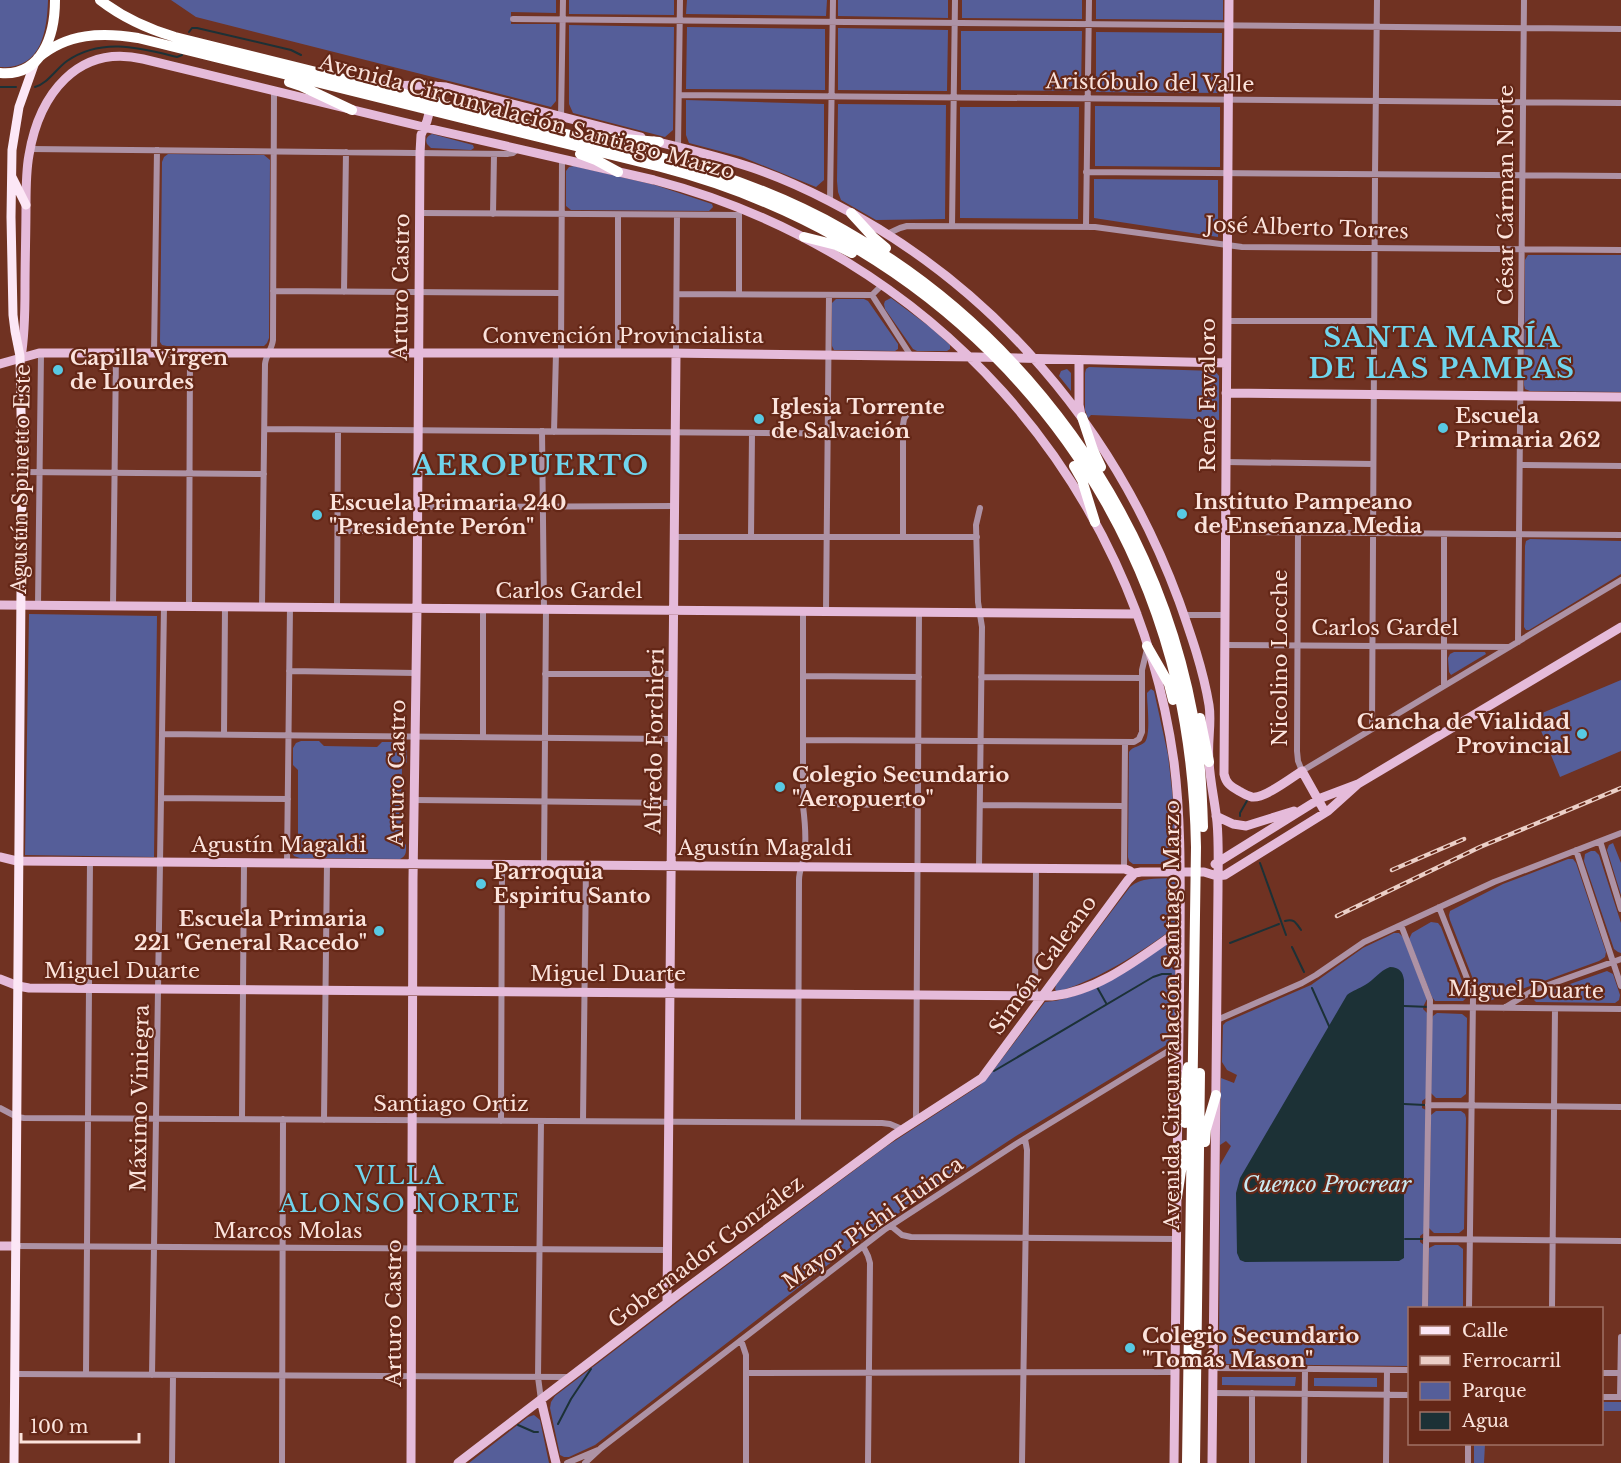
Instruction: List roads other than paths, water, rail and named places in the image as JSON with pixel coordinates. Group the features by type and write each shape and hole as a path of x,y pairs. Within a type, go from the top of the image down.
{"highway":[{"path":"37,60 51,32 55,0"},
{"name":"Avenida Circunvalación Santiago Marzo","path":"100,0 130,19 167,35 373,86 468,120 673,170 743,193 792,214 882,264 932,300 995,358 1055,427 1081,464 1118,528 1138,569 1155,612 1173,669 1186,728 1199,872 1198,1250 1193,1290 1187,1431 1193,1462"},
{"name":"Avenida Circunvalación Santiago Marzo","path":"0,73 18,73 50,49 80,37 110,35 138,38 431,106 485,114 675,161 721,175 768,193 821,218 874,247 923,281 970,320 1009,358 1053,409 1081,447 1114,500 1150,572 1167,617 1196,730 1202,803 1193,1040 1193,1462"},
{"path":"192,51 239,70 302,86 352,110"},
{"path":"485,114 542,121 610,138 659,142"},
{"path":"468,120 520,139 589,156 618,172"},
{"path":"851,213 877,241 944,289 970,320"},
{"path":"804,237 843,248 904,287 932,300"},
{"path":"1025,390 1041,419 1081,477 1095,522"},
{"path":"1082,417 1094,454 1123,504 1136,543"},
{"path":"1167,617 1187,663 1209,762"},
{"path":"1148,646 1170,688 1184,757 1193,786"},
{"path":"1177,1197 1185,1150 1185,1083 1193,1040"},
{"path":"1198,1250 1204,1206 1205,1137 1216,1095"},
{"path":"1181,1463 1187,1431"}],"main road":[{"path":"14,1463 22,472 20,359 13,315 11,217 16,121 23,94 37,60"},
{"path":"12,174 26,205"}],"street":[{"path":"561,117 563,0"},
{"path":"678,147 680,0"},
{"path":"830,201 833,0"},
{"path":"952,226 955,0"},
{"path":"1086,226 1089,0"},
{"name":"René Favaloro","path":"1229,0 1224,772 1226,780 1232,787 1249,796 1258,796 1302,771"},
{"path":"1372,729 1377,0"},
{"name":"César Cárman Norte","path":"1518,642 1524,0"},
{"path":"513,19 1621,29"},
{"name":"Agustín Spinetto Este","path":"20,359 25,328 27,168 30,149 46,103 58,84 89,62 119,55 143,58 676,186 804,237 844,260 883,284 933,323 970,357 1012,402 1046,445 1072,482 1095,522 1116,563 1137,614 1166,714 1179,819 1180,872 1174,1463"},
{"path":"373,86 416,85 456,89 754,168 830,201 887,234 969,294 1033,359 1082,417 1108,456 1140,512 1164,563 1198,658 1209,706 1209,762 1216,816 1218,862 1212,1463"},
{"name":"Arturo Castro","path":"411,1463 420,153 421,136 436,86"},
{"path":"262,607 265,362 272,342 274,91"},
{"name":"Aristóbulo del Valle","path":"679,95 1621,103"},
{"path":"30,149 495,154 512,153 518,149"},
{"path":"154,353 157,150"},
{"path":"345,291 346,152"},
{"path":"493,214 495,154"},
{"path":"554,432 561,293 562,159"},
{"path":"1086,172 1621,176"},
{"path":"420,213 677,215 739,212 739,294"},
{"path":"618,215 618,353"},
{"name":"Alfredo Forchieri","path":"667,1303 677,215"},
{"name":"José Alberto Torres","path":"887,234 903,227 1086,226 1227,246 1621,250"},
{"path":"677,294 872,295 883,284"},
{"path":"273,291 561,293"},
{"path":"826,611 829,295"},
{"path":"872,295 911,356"},
{"path":"1226,321 1374,321"},
{"name":"Agustín Spinetto Este","path":"38,605 41,352"},
{"name":"Convención Provincialista","path":"0,364 41,352 618,353 911,356 1226,363"},
{"path":"113,606 116,353"},
{"path":"189,353 189,606"},
{"path":"1080,360 1079,405 1082,417"},
{"path":"1226,393 1621,397"},
{"path":"903,537 903,434 904,420 909,411"},
{"path":"265,429 903,434"},
{"path":"337,608 338,430"},
{"path":"543,431 544,865"},
{"path":"751,537 752,433"},
{"path":"1225,462 1373,464"},
{"path":"1520,465 1621,466"},
{"path":"22,472 264,474"},
{"path":"418,507 675,506"},
{"path":"979,868 982,627 978,599 977,521 980,508"},
{"path":"338,531 418,531"},
{"path":"1225,532 1621,535"},
{"name":"Nicolino Locche","path":"1298,532 1297,751 1302,771 1325,812"},
{"path":"1444,534 1444,686"},
{"path":"674,537 977,537"},
{"path":"1302,771 1621,580"},
{"name":"Carlos Gardel","path":"0,605 1137,614"},
{"name":"Máximo Viniegra","path":"152,1375 164,606"},
{"path":"225,607 225,734"},
{"path":"287,863 290,607"},
{"path":"483,609 483,737"},
{"path":"798,1122 799,880 804,852 805,818 803,804 803,611"},
{"path":"916,1121 920,612"},
{"path":"1184,615 1224,615"},
{"path":"1199,872 1318,800 1358,784 1621,627"},
{"name":"Carlos Gardel","path":"1224,645 1510,647"},
{"path":"803,740 1125,743 1136,741 1142,735 1142,678 1148,646"},
{"path":"289,671 416,672"},
{"path":"545,674 673,674"},
{"path":"803,676 919,677"},
{"path":"981,677 1142,678"},
{"path":"162,734 673,739"},
{"path":"1124,869 1125,743"},
{"path":"1133,874 1199,872 1218,876 1226,875 1325,812 1358,784"},
{"path":"161,798 288,799"},
{"path":"414,800 672,803"},
{"path":"803,804 918,805"},
{"path":"980,805 1124,806"},
{"path":"1216,816 1233,824 1246,826 1308,806"},
{"path":"1217,1020 1310,980 1359,944 1515,873 1621,833"},
{"path":"1600,841 1621,909"},
{"path":"1576,850 1621,986"},
{"name":"Agustín Magaldi","path":"0,857 19,861 1124,869 1133,874"},
{"path":"86,1374 90,861"},
{"path":"242,1119 244,863"},
{"path":"324,1120 327,863"},
{"path":"501,1121 502,864"},
{"path":"583,1121 586,865"},
{"path":"1036,868 1039,996"},
{"name":"Simón Galeano","path":"982,1078 1035,1006 1039,996 1133,874"},
{"path":"1439,907 1471,988 1473,1008 1469,1307"},
{"path":"1401,925 1429,996 1430,1007 1425,1307"},
{"name":"Miguel Duarte","path":"18,987 1039,996 1069,993 1099,981 1134,962 1180,930"},
{"path":"1503,1008 1534,990 1621,960"},
{"path":"0,979 18,987"},
{"name":"Miguel Duarte","path":"1430,1007 1621,1009"},
{"path":"1552,1307 1555,1009"},
{"name":"Mayor Pichi Huinca","path":"585,1463 891,1226 1025,1139 1179,1045"},
{"name":"Gobernador González","path":"458,1463 667,1303 902,1129 982,1078"},
{"path":"1428,1105 1621,1107"},
{"name":"Santiago Ortiz","path":"0,1108 24,1118 885,1123 902,1129"},
{"path":"282,1463 283,1119"},
{"path":"541,1121 538,1377 555,1463"},
{"path":"1022,1463 1027,1150 1025,1139"},
{"path":"891,1226 902,1235 911,1237 1176,1239"},
{"path":"1426,1239 1621,1241"},
{"path":"0,1246 16,1246"},
{"name":"Marcos Molas","path":"16,1246 668,1250"},
{"path":"863,1246 870,1263 868,1463"},
{"path":"1176,1290 1214,1290"},
{"path":"1603,1397 1621,1397 1621,1338"},
{"path":"741,1340 746,1355 746,1463"},
{"path":"1213,1368 1408,1370"},
{"path":"1304,1463 1305,1369"},
{"path":"1386,1463 1387,1370"},
{"path":"746,1373 1175,1372"},
{"path":"1603,1372 1621,1373"},
{"path":"15,1374 571,1377"},
{"path":"172,1375 172,1463"},
{"path":"1213,1393 1408,1395"},
{"path":"1252,1393 1252,1463"},
{"path":"1468,1445 1468,1463"},
{"name":"Mayor Pichi Huinca","path":"567,1463 601,1449"}],"water":[{"name":"Cuenco Procrear","path":"1390,967 1400,970 1404,980 1404,1258 1399,1261 1245,1262 1240,1260 1237,1253 1236,1193 1240,1178 1347,995"}],"waterway":[{"path":"189,32 192,28 197,28 291,50 301,55"},
{"path":"35,87 47,80 67,61 94,49 121,47 149,50 177,57 182,55"},
{"path":"0,87 16,87"},
{"path":"1240,816 1248,799"},
{"path":"1260,863 1286,935"},
{"path":"1285,921 1293,921 1301,930"},
{"path":"1230,943 1279,924"},
{"path":"1292,947 1304,972"},
{"path":"994,1071 1153,977 1171,974"},
{"path":"1097,987 1106,1003"},
{"path":"1312,988 1329,1026"},
{"path":"1404,1006 1430,1007"},
{"path":"1404,1104 1425,1105"},
{"path":"1405,1239 1423,1239"},
{"path":"558,1424 591,1369"},
{"path":"518,1425 538,1432"}],"railway":[{"path":"1337,916 1480,847 1621,788"},
{"path":"1392,870 1464,839"}],"place":[{"name":"Capilla Virgen de Lourdes","path":"58,370"},
{"name":"Iglesia Torrente de Salvación","path":"759,419"},
{"name":"Escuela Primaria 262","path":"1443,428"},
{"name":"Instituto Pampeano de Enseñanza Media","path":"1182,514"},
{"name":"Escuela Primaria 240 \"Presidente Perón\"","path":"317,515"},
{"name":"Cancha de Vialidad Provincial","path":"1582,734"},
{"name":"Colegio Secundario \"Aeropuerto\"","path":"780,787"},
{"name":"Parroquia Espiritu Santo","path":"481,884"},
{"name":"Escuela Primaria 221 \"General Racedo\"","path":"379,931"},
{"name":"Colegio Secundario \"Tomás Mason\"","path":"1130,1348"}],"district":[{"name":"SANTA MARÍA DE LAS PAMPAS","path":"1442,352"},
{"name":"AEROPUERTO","path":"531,465"},
{"name":"VILLA ALONSO NORTE","path":"400,1189"}]}
